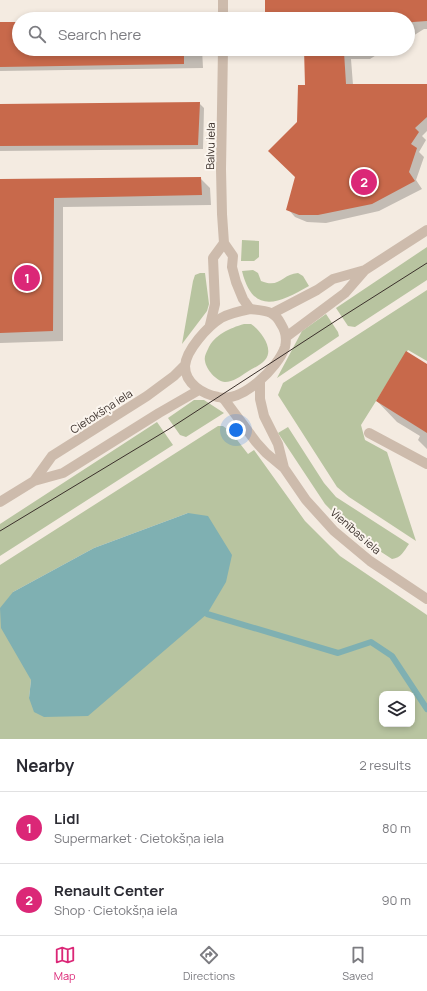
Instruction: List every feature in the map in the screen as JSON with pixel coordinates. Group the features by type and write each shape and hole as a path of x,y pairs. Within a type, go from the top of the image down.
{"street":[{"path":"223,0 223,12"},
{"name":"Balvu iela","path":"224,56 221,169 224,243 233,256 232,267 236,282 243,299 250,309"},
{"path":"286,336 345,293 365,270 427,230"},
{"path":"210,325 215,304 213,258 224,243"},
{"path":"272,314 317,290 333,279 365,270"},
{"path":"250,309 261,310 272,314 283,327 286,336 285,346 269,372 260,381 238,394 224,399 199,390 190,380 185,365 195,344 210,325 230,314 250,309"},
{"name":"Cietokšņa iela","path":"34,481 52,456 147,396 174,376 185,365"},
{"name":"Vienības iela","path":"260,381 260,399 263,410 278,444 284,468"},
{"name":"Cietokšņa iela","path":"0,502 34,481 62,473 199,390"},
{"name":"Vienības iela","path":"224,399 261,448 284,468 306,500 334,531 370,561 427,599"},
{"path":"369,433 427,464"}],"green space":[{"path":"242,240 259,241 259,257 254,261 241,261"},
{"path":"427,247 427,280 355,327 348,326 336,308"},
{"path":"253,270 258,273 261,281 267,283 277,282 298,273 303,276 309,286 278,301 268,302 260,300 253,295 247,285 242,271"},
{"path":"205,273 209,304 207,311 182,344 193,281 195,275"},
{"path":"427,290 427,361 408,350 361,425 365,440 387,452 416,541 349,497 337,487 278,395 283,383"},
{"path":"326,314 339,336 277,378 302,331"},
{"path":"244,324 251,324 262,335 267,345 268,356 261,363 237,378 228,382 222,381 215,377 207,368 205,356 211,344 218,336 228,330"},
{"path":"194,400 204,400 224,413 186,437 180,435 168,418"},
{"path":"157,422 173,445 0,556 0,524"},
{"path":"218,426 223,426 231,432 248,454 254,450 305,521 340,556 427,615 427,739 0,739 0,565","holes":["188,513 29,698 31,680 13,592 94,548"]},
{"path":"288,427 324,483 336,497 409,544 400,556 392,559 355,535 325,504 278,433"}],"water":[{"path":"188,513 208,516 232,555 226,582 207,614 88,716 44,717 34,712 29,698 31,680 1,628 0,608 13,592 94,548"}],"building":[{"path":"265,0 427,0 427,21 415,22 415,12 265,12"},
{"path":"0,22 12,22 12,56 184,56 184,64 0,67"},
{"path":"304,56 344,56 346,84 427,84 427,117 415,128 419,132 411,144 417,148 409,172 415,181 372,204 318,215 299,215 286,210 295,177 268,151 297,122 298,85 305,85"},
{"path":"200,102 198,145 0,146 0,104"},
{"path":"201,177 202,195 54,198 53,331 0,333 0,179"},
{"path":"406,351 427,364 427,433 376,401"}],"waterway":[{"path":"207,614 338,653 371,642 392,656 427,709"}],"tram line":[{"path":"0,531 169,429 427,263"}],"place":[{"name":"Renault Center","path":"364,182"},
{"name":"Lidl","path":"27,278"}]}
